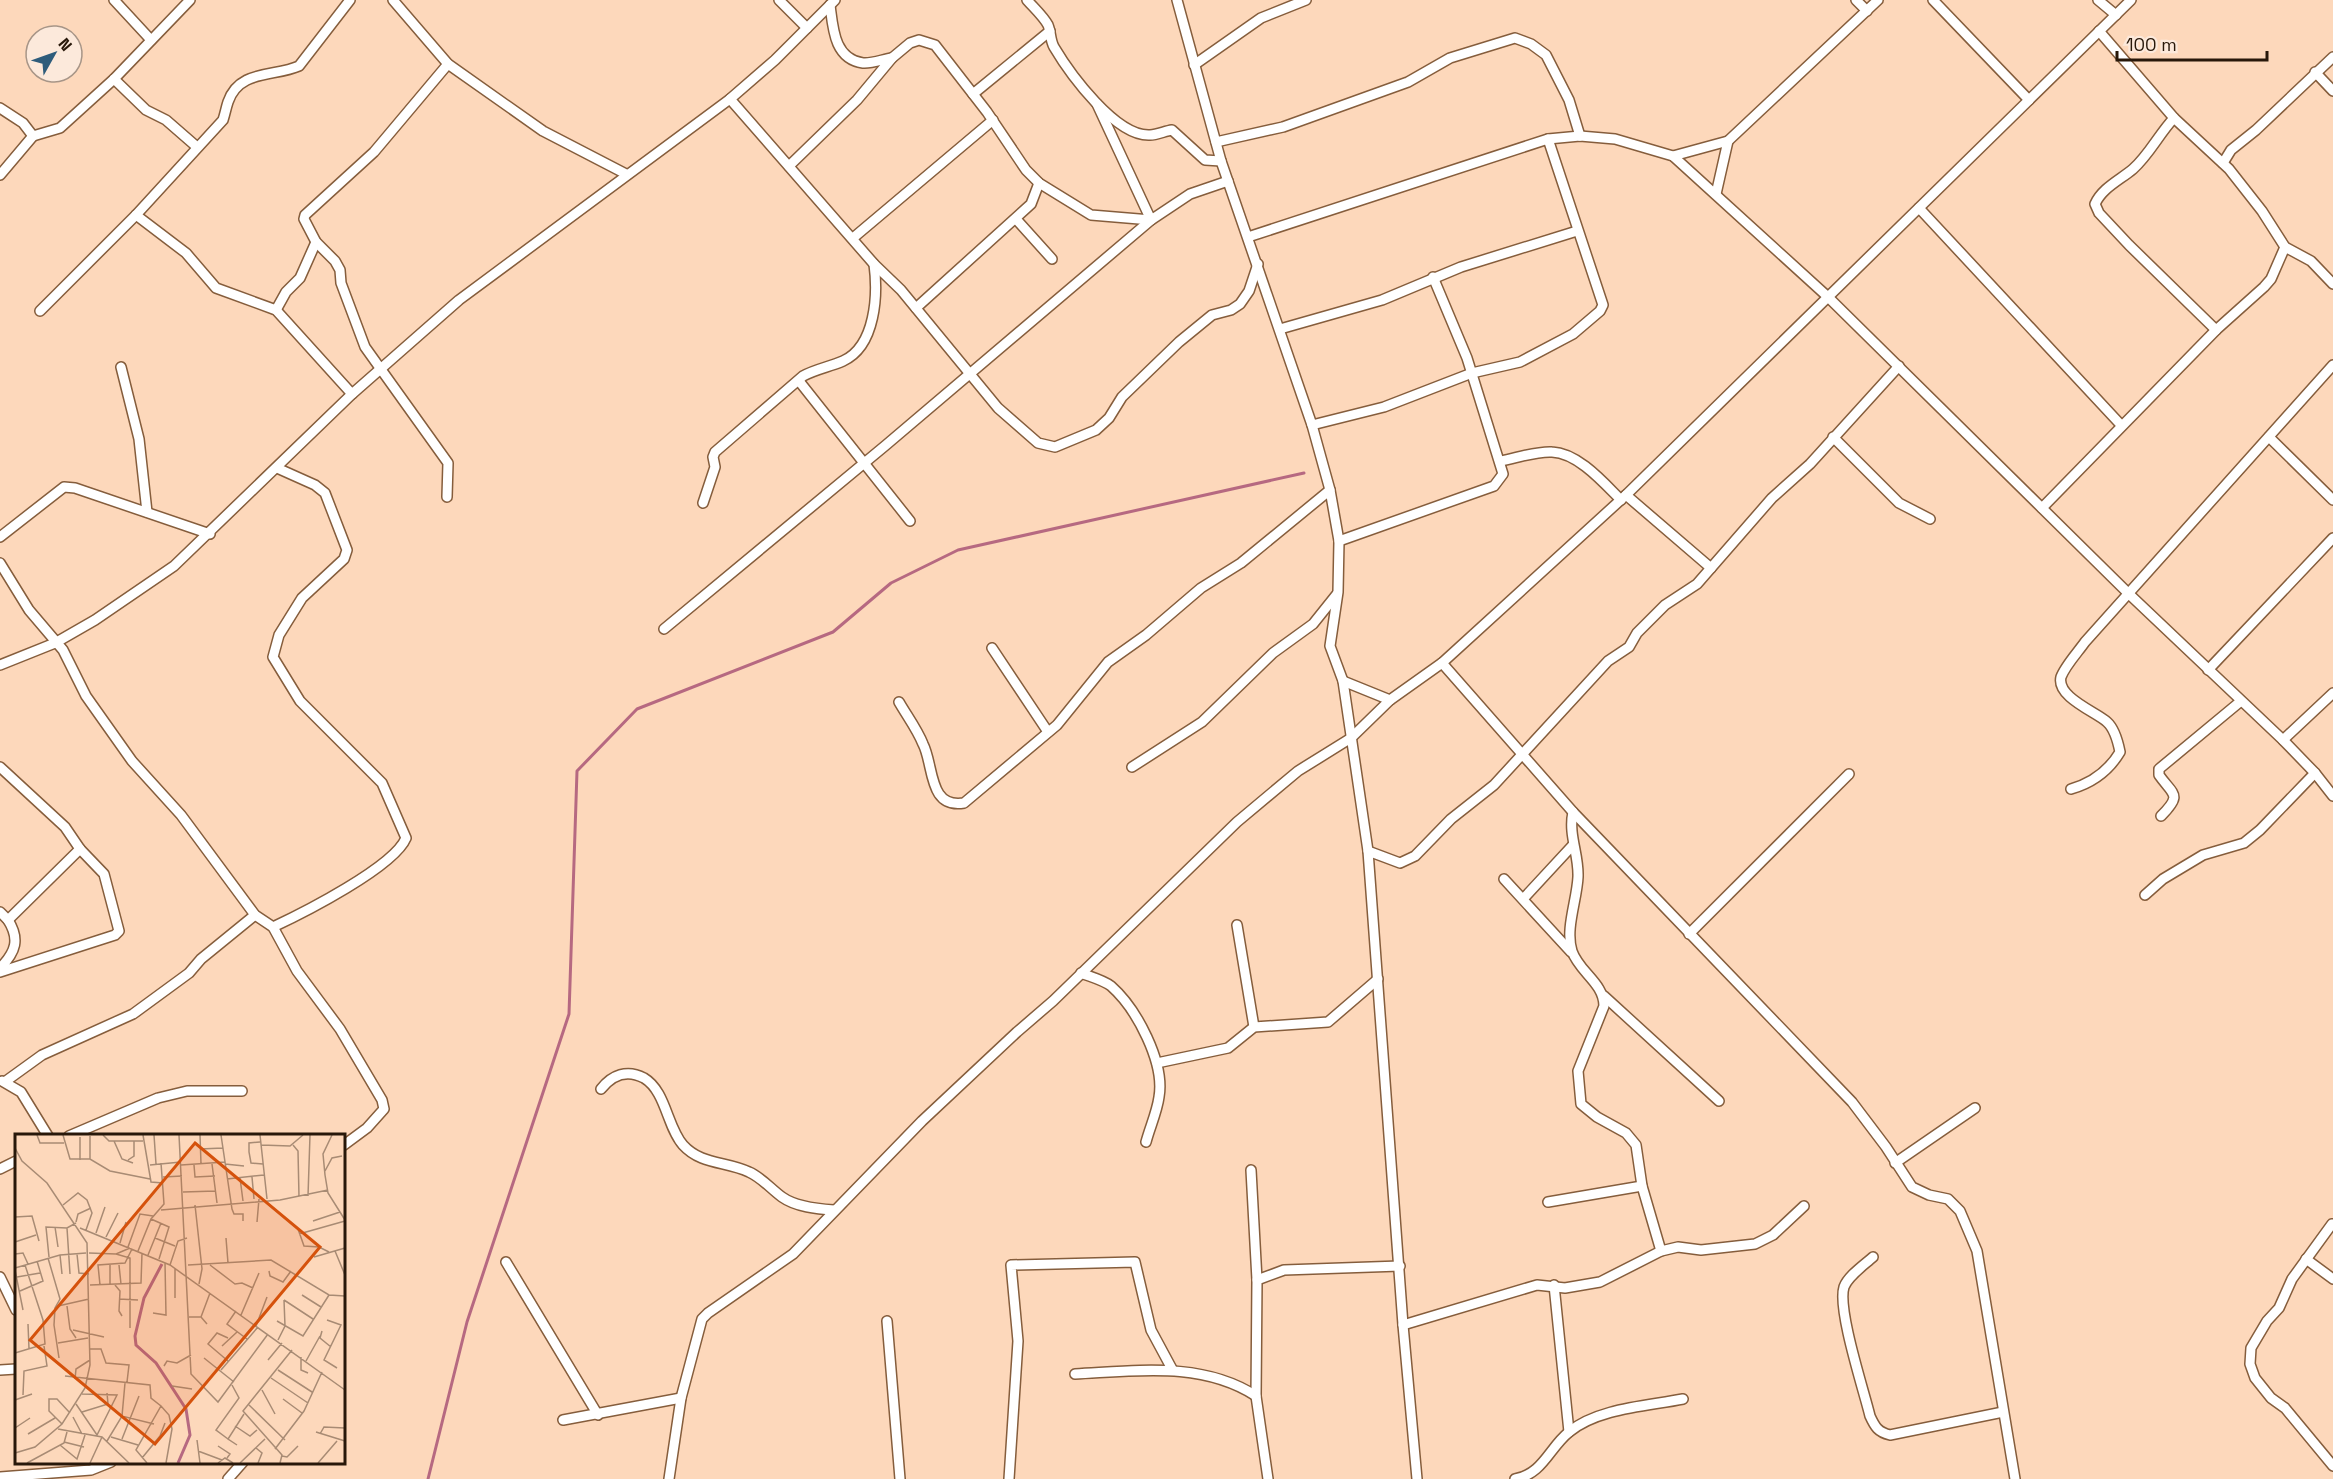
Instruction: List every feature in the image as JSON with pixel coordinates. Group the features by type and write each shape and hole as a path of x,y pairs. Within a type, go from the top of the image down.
{"street":[{"path":"114,0 151,40"},
{"path":"0,175 33,136 60,128 114,79 190,0"},
{"path":"39,311 136,215 223,120 228,100 244,81 255,75 288,71 299,66 350,0"},
{"path":"395,1 407,0"},
{"path":"779,0 807,28"},
{"path":"1027,0 1050,31 1053,46 1097,104 1151,220"},
{"path":"1177,0 1221,161 1312,425 1330,490 1339,542 1338,592 1330,646 1343,681 1368,851 1403,1325 1417,1479"},
{"path":"1194,65 1261,18 1306,0"},
{"path":"1856,0 1867,11"},
{"path":"1673,156 1728,141 1878,0"},
{"path":"1933,0 2029,100"},
{"path":"2098,0 2116,15"},
{"path":"669,1479 681,1398 702,1319 794,1254 834,1210 975,1071 1081,973 1237,822 1298,771 1351,738 1390,700 1442,663 1624,497 2131,0"},
{"path":"395,1 448,64 543,131 626,174"},
{"path":"0,664 55,642 145,588 210,534 352,394 459,300 730,99 833,2"},
{"path":"833,2 838,46 849,57 864,63 892,58"},
{"path":"973,94 1050,31"},
{"path":"2099,31 2174,118 2223,163 2254,200 2285,247 2311,261 2333,284"},
{"path":"1216,142 1283,127 1408,82 1450,58 1515,38 1531,44 1546,56 1569,100 1580,136"},
{"path":"789,166 857,100 892,58 910,43 920,40 927,41 935,45 993,120 1026,170 1039,183 1092,215 1151,220"},
{"path":"2223,163 2231,150 2256,130 2333,57"},
{"path":"447,497 448,463 380,369 357,327 335,261 316,242 305,225 305,215 374,152 448,64"},
{"path":"2315,72 2333,91"},
{"path":"114,79 146,110 166,120 197,147"},
{"path":"730,99 874,264 916,308 969,374 1018,428 1038,443 1055,447 1096,430 1109,418 1122,397 1179,342 1212,315 1231,310 1240,304 1249,291 1258,264"},
{"path":"1097,104 1136,133 1150,135 1172,130 1205,160 1221,161"},
{"path":"0,108 23,123 33,136"},
{"path":"2174,118 2134,168 2110,185 2098,197 2095,204 2099,213 2129,245 2216,330"},
{"path":"853,238 993,120"},
{"path":"1248,237 1548,139 1580,136 1615,139 1673,156 1828,297 2129,594 2283,740 2315,772 2333,796"},
{"path":"1312,425 1384,407 1472,373 1520,362 1573,334 1600,311 1603,304 1548,139"},
{"path":"1716,194 1728,141"},
{"path":"2211,154 2231,150"},
{"path":"664,629 866,462 1151,220 1190,194 1228,181"},
{"path":"916,308 1031,204 1039,183"},
{"path":"1919,207 2121,425"},
{"path":"136,215 186,253 216,288 276,310 352,394"},
{"path":"1016,219 1052,259"},
{"path":"1280,329 1382,300 1433,277 1577,231"},
{"path":"276,310 286,292 300,278 316,242"},
{"path":"2043,508 2121,425 2216,330 2264,287 2271,279 2285,247"},
{"path":"704,503 715,467 713,457 715,452 799,381 817,368 843,361 861,345 874,310 877,285 874,264"},
{"path":"1339,542 1494,486 1503,474 1501,461 1472,373 1433,277"},
{"path":"2071,789 2092,783 2120,752 2117,740 2108,723 2068,695 2062,686 2061,677 2085,642 2333,365"},
{"path":"1368,851 1400,863 1415,856 1451,819 1494,785 1520,754 1608,661 1629,647 1652,618 1697,584 1772,498 1810,464 1899,366"},
{"path":"122,367 139,439 147,513"},
{"path":"799,381 866,462 910,521"},
{"path":"1833,437 1899,503 1930,519"},
{"path":"2269,437 2333,500"},
{"path":"1501,461 1550,452 1564,454 1624,497 1711,568"},
{"path":"273,927 320,904 388,858 406,838 382,783 300,701 276,666 273,657 279,635 302,598 344,559 347,550 325,493 315,485 277,468"},
{"path":"0,537 64,487 75,488 210,534"},
{"path":"899,702 924,745 934,786 946,801 953,804 964,802 1057,725 1108,662 1146,635 1201,588 1241,563 1330,490"},
{"path":"2208,670 2333,538"},
{"path":"0,563 29,610 63,650 87,696 109,729 160,795 188,823 255,915 273,927 297,970 340,1029 382,1100 384,1109 379,1117 345,1144"},
{"path":"1132,767 1202,722 1273,653 1313,624 1338,592"},
{"path":"992,648 1048,732"},
{"path":"1442,663 1573,812 1852,1102 1886,1147 1912,1187 1929,1195 1948,1199 1960,1211 1977,1251 2015,1479"},
{"path":"1343,681 1390,700"},
{"path":"2283,740 2333,693"},
{"path":"2161,816 2173,804 2174,795 2172,788 2159,775 2159,769 2241,701"},
{"path":"0,767 65,827 80,849 104,874 118,931 115,935 0,970"},
{"path":"2145,895 2163,879 2203,855 2244,843 2260,830 2315,772"},
{"path":"1689,934 1849,774"},
{"path":"1573,812 1570,826 1578,875 1569,942 1573,955"},
{"path":"1524,898 1573,845"},
{"path":"8,920 80,849"},
{"path":"1503,879 1524,898 1573,955 1604,996 1719,1101"},
{"path":"0,912 15,931 16,941 14,952 0,970"},
{"path":"47,1134 21,1092 3,1081 42,1055 133,1014 189,973 201,958 255,915"},
{"path":"1237,925 1254,1027"},
{"path":"1081,973 1109,984 1127,1003 1137,1017 1156,1063 1160,1078 1159,1098 1146,1142"},
{"path":"1156,1063 1228,1048 1254,1027 1328,1022 1378,979"},
{"path":"1604,996 1604,1006 1578,1071 1581,1104 1626,1133 1636,1145 1642,1186 1661,1251"},
{"path":"601,1089 610,1077 624,1074 635,1074 647,1080 658,1095 681,1144 700,1159 735,1166 752,1173 784,1199 810,1208 834,1210"},
{"path":"74,1134 158,1098 188,1091 242,1091"},
{"path":"1895,1163 1975,1108"},
{"path":"0,1169 15,1162"},
{"path":"1251,1170 1257,1280 1256,1396 1268,1479"},
{"path":"1548,1202 1642,1186"},
{"path":"1403,1325 1537,1285 1554,1285 1565,1288 1600,1282 1661,1251 1678,1247 1701,1250 1755,1244 1773,1235 1804,1206"},
{"path":"2332,1224 2292,1279 2279,1308 2258,1337 2252,1348 2250,1364 2255,1378 2271,1398 2285,1408 2333,1466"},
{"path":"1873,1257 1844,1287 1843,1297 1849,1332 1875,1428 1881,1433 1890,1435 2003,1412"},
{"path":"2306,1259 2333,1279"},
{"path":"506,1262 598,1415"},
{"path":"1009,1479 1018,1341 1011,1265 1135,1262 1151,1330 1172,1369"},
{"path":"1257,1280 1284,1270 1400,1266"},
{"path":"0,1277 15,1308"},
{"path":"1554,1285 1569,1432"},
{"path":"887,1321 900,1479"},
{"path":"1075,1374 1172,1369 1237,1383 1256,1396"},
{"path":"563,1420 681,1398"},
{"path":"1515,1479 1539,1467 1569,1432 1590,1420 1619,1411 1683,1399"},
{"path":"0,1477 91,1470 106,1464"},
{"path":"228,1479 241,1464"}],"waterway":[{"path":"428,1479 467,1322 569,1014 577,771 637,709 833,632 891,583 958,550 1304,473"}]}
